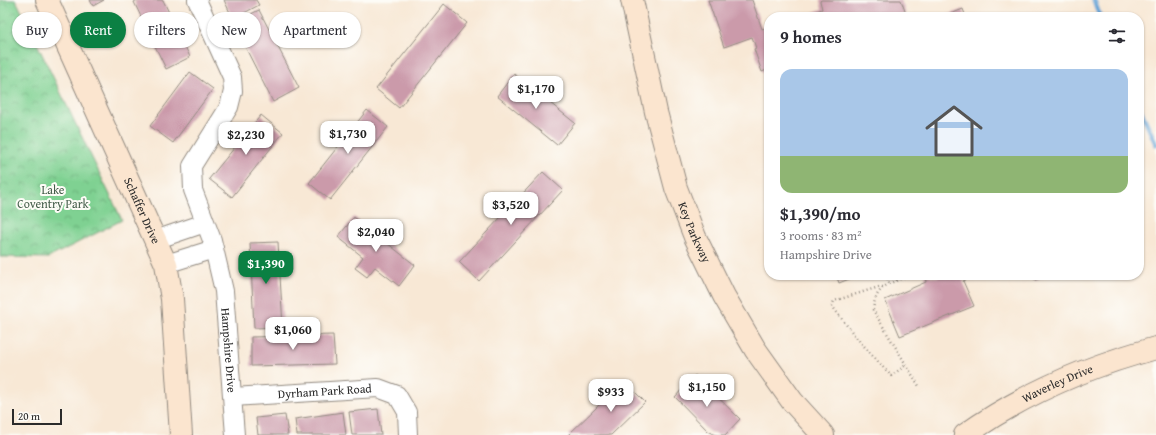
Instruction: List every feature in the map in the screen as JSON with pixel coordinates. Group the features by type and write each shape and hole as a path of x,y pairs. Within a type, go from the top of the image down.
{"street":[{"name":"Schaffer Drive","path":"47,0 166,264 172,299 181,435"},
{"name":"Hampshire Drive","path":"197,0 232,78 233,91 229,106 192,166 193,190 214,249 224,291 235,435"},
{"name":"Key Parkway","path":"632,0 656,112 676,188 695,237 724,296 755,349 792,401 823,435"},
{"path":"155,240 205,223"},
{"path":"166,264 214,249"},
{"name":"Waverley Drive","path":"965,435 1025,398 1072,375 1124,356 1156,348"},
{"name":"Dyrham Park Road","path":"233,397 378,388 397,395 407,412 408,435"}],"path":[{"path":"898,280 889,283 883,288 874,302 874,314 919,386"},
{"path":"883,288 879,287 834,301 832,306 891,376 906,365"}],"green space":[{"name":"Lake Coventry Park","path":"0,0 16,0 22,12 12,12 12,48 39,48 122,220 48,258 0,257"}],"building":[{"path":"90,0 104,0 93,6"},
{"path":"137,0 163,0 169,12 139,12 134,2"},
{"path":"224,0 256,0 259,5 246,12 230,12"},
{"path":"708,0 752,0 762,29 764,28 764,71 762,72 754,49 756,48 752,37 724,47"},
{"path":"821,0 901,0 905,12 814,12 822,9"},
{"path":"444,4 467,23 399,108 376,89"},
{"path":"963,9 964,12 956,12"},
{"path":"261,14 269,30 269,48 278,48 299,88 273,102 246,48 261,48"},
{"path":"156,48 186,48 190,57 166,69"},
{"path":"190,72 213,89 173,143 150,126"},
{"path":"514,74 575,123 557,145 497,96"},
{"path":"367,110 388,127 330,200 309,183"},
{"path":"261,115 283,133 232,197 209,179"},
{"path":"543,172 563,190 479,281 459,262"},
{"path":"354,217 415,265 399,286 375,267 367,277 355,268 363,257 338,237"},
{"path":"278,242 283,327 254,328 250,243"},
{"path":"838,280 846,280 839,283"},
{"path":"926,280 966,280 963,281 974,306 900,336 885,300 926,282"},
{"path":"333,335 335,364 251,366 251,337"},
{"path":"695,375 740,419 725,435 716,435 708,431 675,397"},
{"path":"624,381 645,402 611,435 568,435"},
{"path":"378,409 381,435 352,435 349,412"},
{"path":"343,412 346,435 297,435 295,419"},
{"path":"285,415 288,435 258,435 256,418"}],"waterway":[{"path":"1094,0 1098,12"},
{"path":"1144,118 1156,144"}]}
